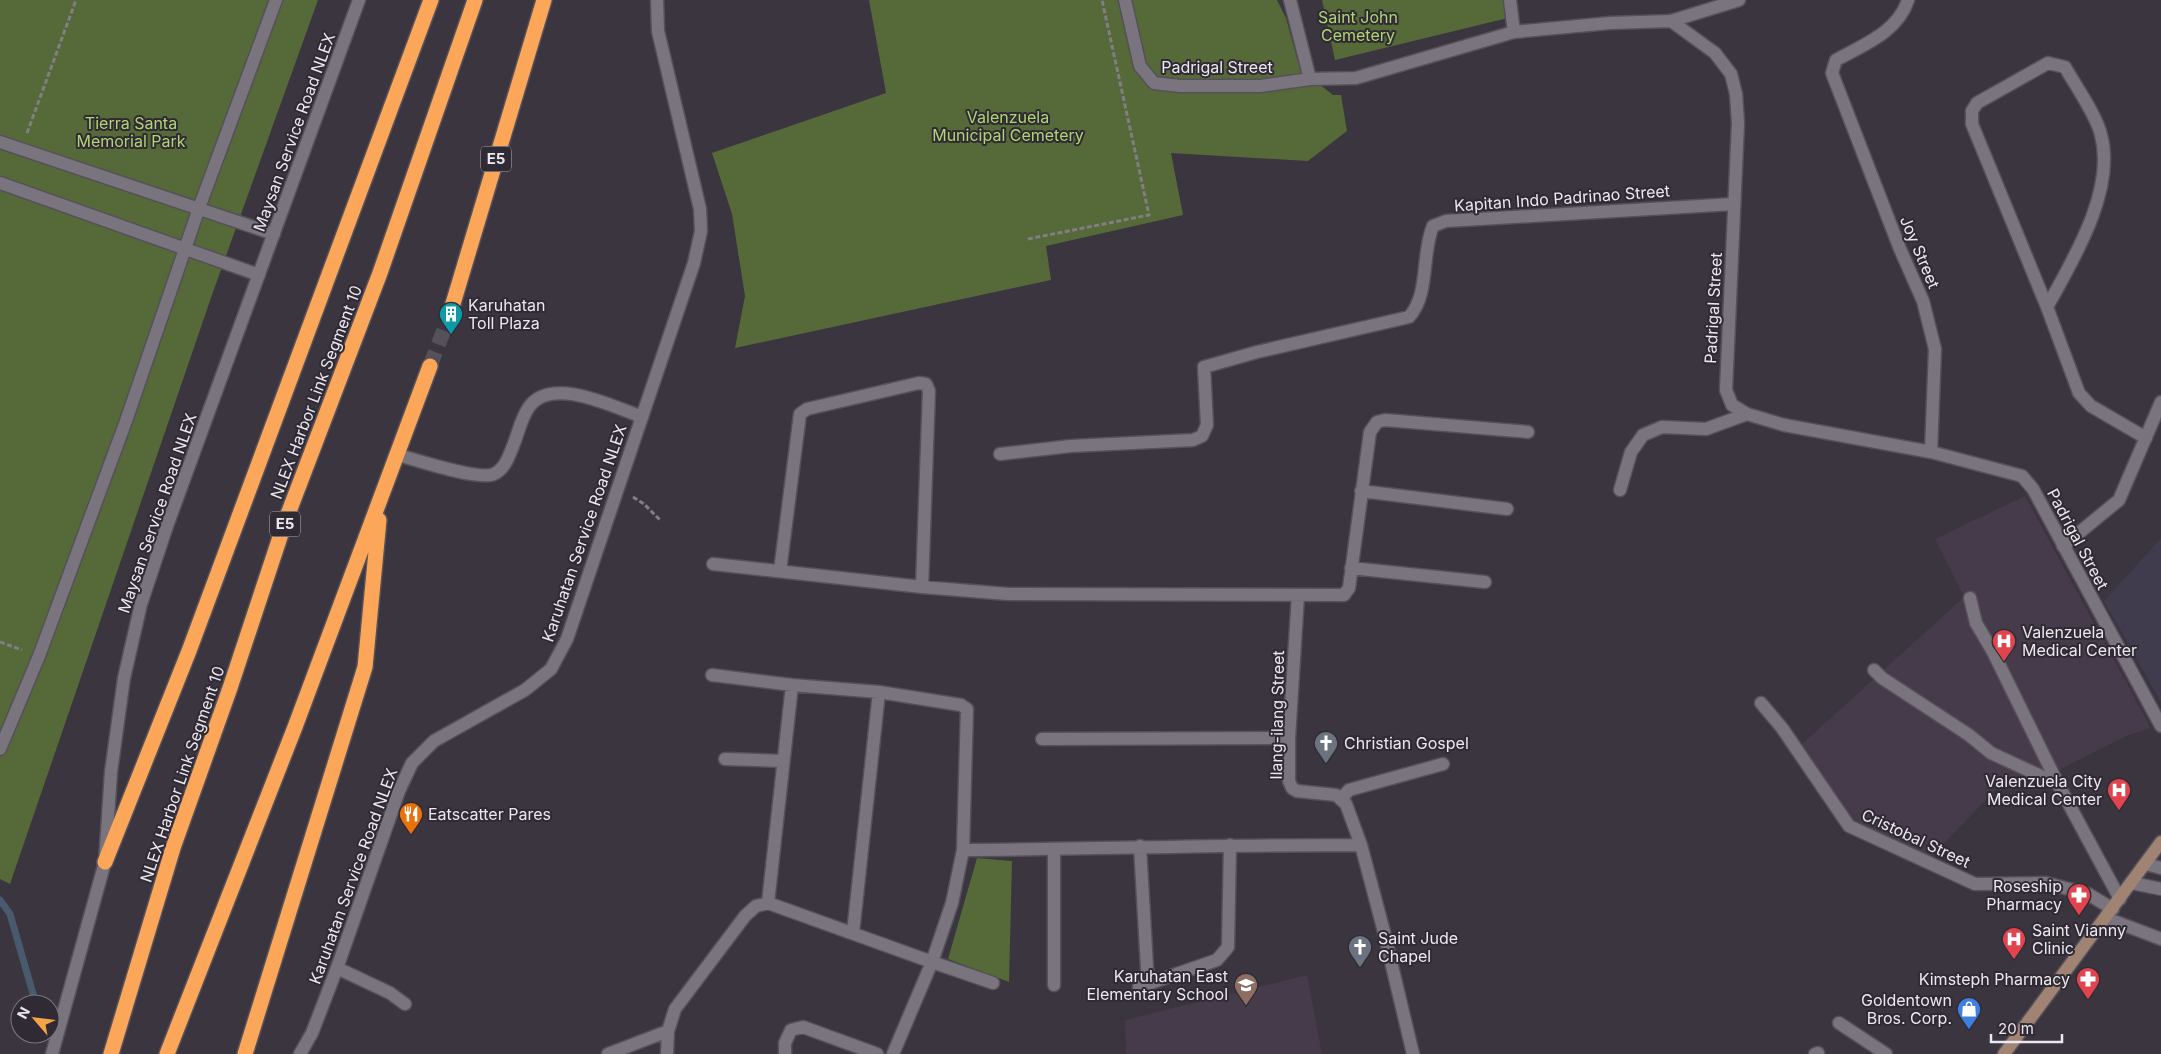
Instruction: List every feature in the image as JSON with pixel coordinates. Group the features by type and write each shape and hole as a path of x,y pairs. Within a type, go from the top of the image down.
{"highway":[{"path":"105,862 189,651 431,0"},
{"name":"NLEX Harbor Link Segment 10","path":"111,1054 173,848 230,688 285,522 380,273 475,0"},
{"name":"E5","path":"449,317 544,0"},
{"path":"167,1054 381,501 430,366"},
{"path":"245,1054 365,667 381,501"}],"main road":[{"path":"2004,1054 2161,842"}],"street":[{"path":"0,748 39,656 126,421 199,208 276,0"},
{"name":"Maysan Service Road NLEX","path":"52,1054 105,862 111,772 124,678 141,604 167,526 359,0"},
{"name":"Karuhatan Service Road NLEX","path":"300,1054 312,1034 399,791 412,763 434,741 524,690 551,669 567,639 694,263 701,231 700,209 658,31 657,0"},
{"name":"Padrigal Street","path":"1125,0 1140,66 1154,83 1180,86 1260,86 1310,79 1356,78 1514,32 1610,23 1671,21 1715,53 1731,74 1736,94 1738,123 1726,390 1732,405 1747,414 1784,425 1931,452 2022,476 2033,489 2161,726"},
{"path":"1290,0 1310,79"},
{"path":"1510,0 1514,32"},
{"path":"1671,21 1739,0"},
{"name":"Joy Street","path":"1908,0 1899,19 1884,33 1836,60 1832,73 1900,249 1923,301 1935,349 1931,452"},
{"path":"2047,306 2080,249 2101,191 2104,151 2101,133 2065,67 2056,63 2048,63 1977,103 1972,111 1972,124 2047,306 2079,393 2091,406 2146,438"},
{"path":"0,142 274,234"},
{"path":"0,183 259,275"},
{"name":"Kapitan Indo Padrinao Street","path":"1000,454 1071,446 1193,440 1202,436 1207,425 1204,367 1257,352 1409,317 1420,301 1428,238 1433,226 1446,221 1734,204"},
{"path":"780,571 800,414 807,408 920,383 926,384 929,391 922,587"},
{"path":"398,455 478,476 495,474 507,462 528,408 539,397 555,393 584,396 642,417"},
{"path":"2063,546 2119,500 2161,402"},
{"path":"1620,490 1632,452 1643,435 1662,427 1706,429 1747,414"},
{"path":"713,564 922,587 1008,594 1344,595 1349,588 1370,432 1376,422 1381,420 1528,432"},
{"path":"1361,491 1507,509"},
{"path":"1351,568 1485,582"},
{"name":"Ilang-ilang Street","path":"1298,594 1289,781 1292,788 1297,791 1336,795 1342,798"},
{"path":"1970,598 1976,623 2005,676 2058,784 2120,899"},
{"path":"1874,670 1882,678 1969,735 1991,754 2058,784"},
{"path":"712,676 879,692 961,705 967,709 963,850 952,903 932,962 893,1054"},
{"path":"768,903 792,685"},
{"path":"853,933 879,692"},
{"name":"Cristobal Street","path":"1761,703 1782,728 1850,826 1975,884 2046,883 2088,894 2109,914 2161,939"},
{"path":"1042,738 1290,738"},
{"path":"725,759 783,761"},
{"path":"1413,1054 1361,845 1342,798 1349,790 1443,764"},
{"path":"963,850 1054,850 1140,846 1230,845 1310,847 1361,845"},
{"path":"1140,846 1144,986 1217,960 1228,947 1230,845"},
{"path":"1054,850 1054,985"},
{"path":"2146,864 2161,868"},
{"path":"2132,883 2161,889"},
{"path":"667,1054 668,1031 675,1009 745,916 756,906 768,903 993,982"},
{"path":"337,968 390,993 405,1004"},
{"path":"1839,1022 1886,1054"},
{"path":"786,1054 786,1043 791,1030 803,1027 877,1054"},
{"path":"608,1054 668,1031"}],"path":[{"path":"22,148 76,0"},
{"path":"1028,240 1148,215 1102,0"},
{"path":"617,489 644,504 661,521"},
{"path":"0,642 39,656"}],"shaded area":[{"name":"Valenzuela Medical Center","path":"2025,496 2151,728 2126,736 2059,770 2007,778 1930,858 1851,822 1802,744 1964,597 1935,539"},
{"path":"2161,538 2161,702 2104,601"},
{"name":"Karuhatan East Elementary School","path":"1307,975 1322,1054 1126,1054 1125,1020"}],"green space":[{"name":"Tierra Santa Memorial Park","path":"0,0 318,0 213,292 10,884 0,879"},
{"name":"Valenzuela Municipal Cemetery","path":"869,0 1277,0 1286,18 1300,69 1333,95 1341,95 1347,131 1308,161 1171,153 1183,215 1046,246 1051,280 735,348 745,296 732,214 712,153 886,93"},
{"name":"Saint John Cemetery","path":"1322,0 1505,0 1508,18 1335,60"},
{"path":"977,858 1012,861 1009,982 948,959"}],"waterway":[{"path":"0,900 10,914 33,994"}],"tunnel":[{"path":"430,366 449,317"}],"place":[{"name":"Karuhatan Toll Plaza","path":"451,335"},
{"name":"Valenzuela Medical Center","path":"2004,662"},
{"name":"Christian Gospel","path":"1326,764"},
{"name":"Valenzuela City Medical Center","path":"2119,811"},
{"name":"Eatscatter Pares","path":"411,835"},
{"name":"Roseship Pharmacy","path":"2079,916"},
{"name":"Saint Vianny Clinic","path":"2014,960"},
{"name":"Saint Jude Chapel","path":"1360,968"},
{"name":"Kimsteph Pharmacy","path":"2088,1000"},
{"name":"Karuhatan East Elementary School","path":"1246,1006"},
{"name":"Goldentown Bros. Corp.","path":"1969,1030"}]}
